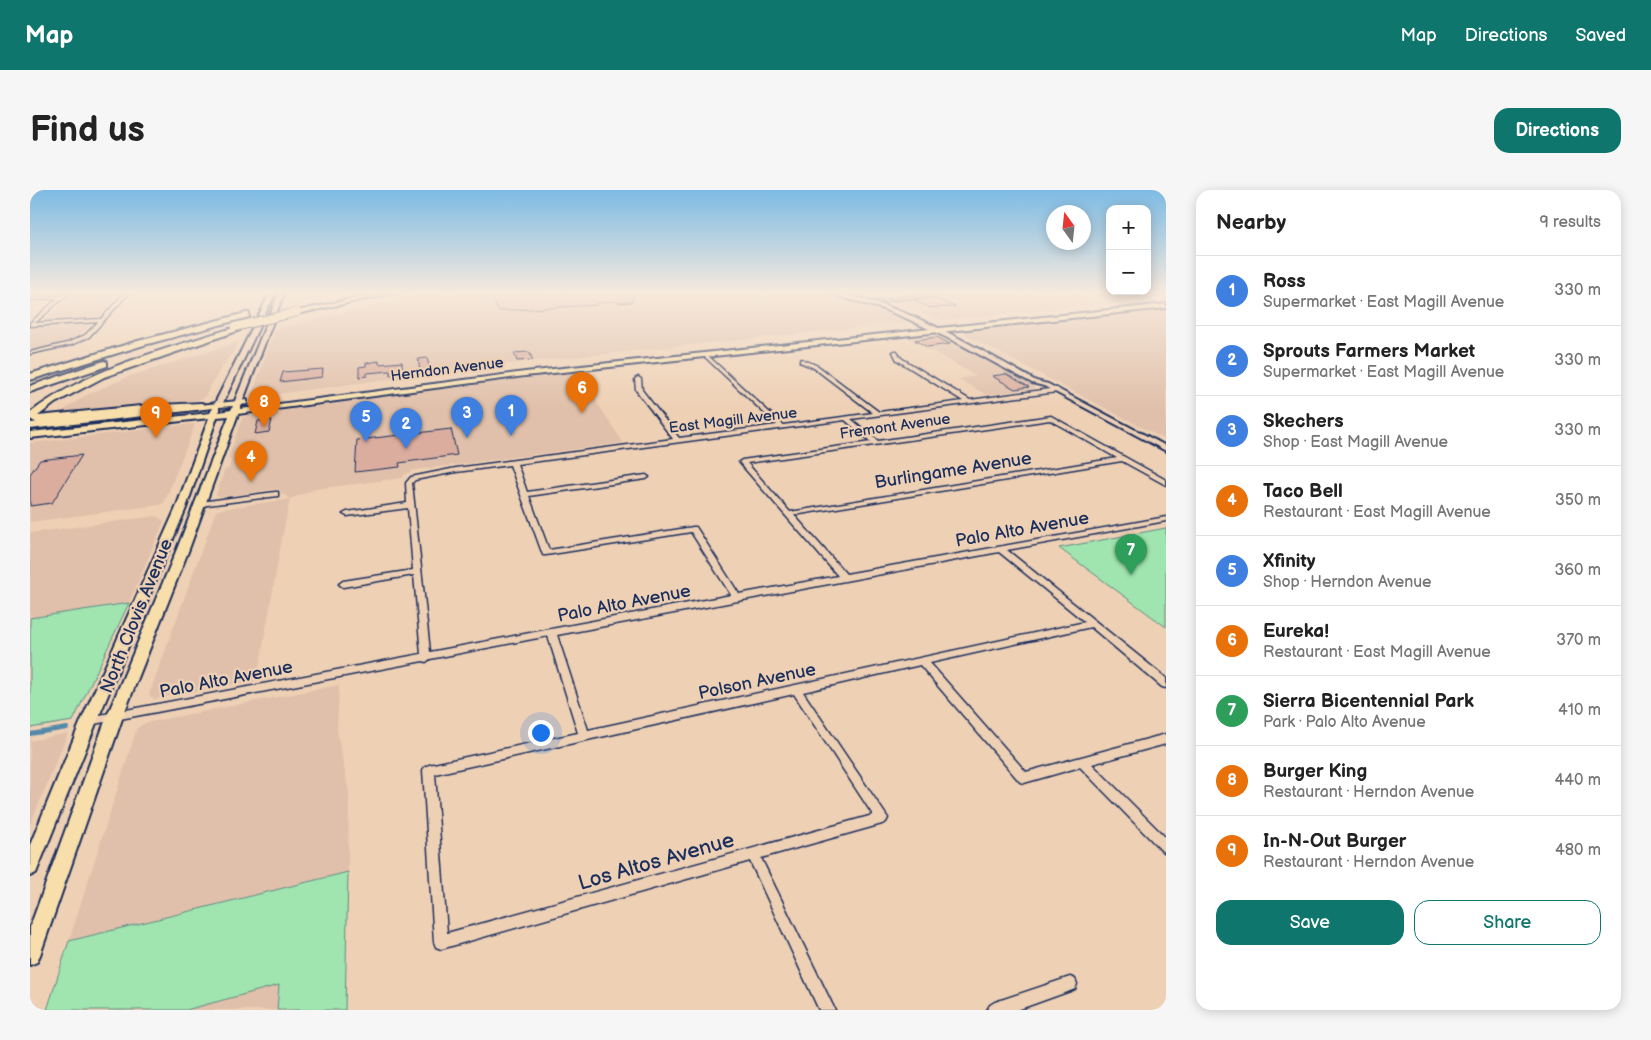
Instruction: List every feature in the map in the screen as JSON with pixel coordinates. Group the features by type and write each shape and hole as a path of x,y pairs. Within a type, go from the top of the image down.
{"highway":[{"path":"30,367 178,331"},
{"path":"30,377 185,331"},
{"path":"30,390 159,348 227,331"},
{"path":"201,406 141,409 37,420 32,416 66,394 96,379 229,331"}],"main road":[{"name":"North Clovis Avenue","path":"30,868 89,721 181,508 216,410 254,331"},
{"path":"261,331 257,341 263,343"},
{"name":"North Clovis Avenue","path":"30,955 115,716 267,331"},
{"name":"Herndon Avenue","path":"236,407 344,397 386,388 450,379 598,366 871,331"},
{"name":"Herndon Avenue","path":"30,435 539,366 705,352 898,331"},
{"path":"945,331 1034,382 1057,390 1166,449"},
{"path":"952,331 1044,380 1046,385"},
{"path":"246,347 253,348 249,358 252,369"},
{"path":"990,358 1000,360 1028,372"},
{"name":"Herndon Avenue","path":"30,426 201,406 216,410"},
{"path":"198,458 200,476 193,504 200,504"}],"street":[{"path":"30,354 81,339 93,331"},
{"path":"705,352 782,427"},
{"path":"895,352 899,359 969,402"},
{"path":"802,361 816,367 878,414"},
{"path":"638,379 639,390 678,441"},
{"name":"East Magill Avenue","path":"411,505 410,483 414,478 422,475 1057,390"},
{"name":"Fremont Avenue","path":"789,514 742,462 1051,418 1123,459"},
{"path":"847,419 877,443"},
{"path":"1123,459 1166,483"},
{"name":"Burlingame Avenue","path":"789,514 1123,459"},
{"path":"513,463 546,553 692,529 737,598"},
{"path":"524,494 646,476"},
{"path":"200,504 275,494"},
{"path":"347,514 411,505 426,658"},
{"path":"789,514 845,578"},
{"name":"Palo Alto Avenue","path":"89,721 737,598 1166,520"},
{"path":"1002,550 1166,684"},
{"path":"343,584 417,572"},
{"name":"Polson Avenue","path":"441,942 429,770 1092,624"},
{"path":"552,633 584,735"},
{"path":"923,662 1024,778 1166,740"},
{"name":"Los Altos Avenue","path":"441,942 882,818 796,689"},
{"path":"1082,762 1166,846"},
{"path":"753,854 827,1010"},
{"path":"995,1010 1070,984"}],"shaded area":[{"path":"30,331 84,331 76,339 30,351"},
{"path":"274,331 822,331 440,371 433,375 255,397 249,395 255,386"},
{"path":"968,331 1166,331 1166,440 964,334"},
{"path":"940,336 1035,387 1033,389 987,395 958,379 976,376 907,337"},
{"path":"239,342 204,398 54,417 86,395 130,376"},
{"path":"578,372 623,443 415,470 404,475 403,478 315,489 290,499 276,489 220,497 216,495 224,471 229,468 231,460 228,458 242,418 249,415 389,395"},
{"path":"195,425 164,503 30,522 30,443"},
{"path":"290,499 257,680 154,699 149,695 216,511"},
{"path":"156,516 164,521 129,603 30,618 30,533"},
{"path":"339,685 337,730 349,793 348,872 69,941 137,728 145,723"},
{"path":"68,733 30,825 30,741"},
{"path":"279,984 277,1010 186,1010"}],"green space":[{"path":"1166,528 1166,627 1059,548"},
{"path":"129,603 73,721 30,728 30,618"},
{"path":"348,872 345,1010 277,1010 279,985 186,1010 47,1010 69,941"}],"building":[{"path":"937,337 950,344 927,347 915,340"},
{"path":"529,352 533,360 517,361 514,353"},
{"path":"427,358 430,370 420,371 418,359"},
{"path":"379,361 379,364 402,362 403,374 390,375 390,371 367,373 367,376 359,377 359,367 366,366 366,363"},
{"path":"323,369 322,377 280,382 283,372"},
{"path":"1006,374 1029,387 1015,389 992,376"},
{"path":"272,420 269,432 255,434 258,421"},
{"path":"451,429 457,455 399,463 400,467 355,472 357,440"},
{"path":"82,455 52,503 30,506 30,474 40,460"}],"waterway":[{"path":"30,734 67,728"}],"place":[{"name":"Eureka!","path":"582,413"},
{"name":"Burger King","path":"264,427"},
{"name":"Ross","path":"511,436"},
{"name":"In-N-Out Burger","path":"156,438"},
{"name":"Skechers","path":"467,438"},
{"name":"Xfinity","path":"366,442"},
{"name":"Sprouts Farmers Market","path":"406,449"},
{"name":"Taco Bell","path":"251,482"},
{"name":"Sierra Bicentennial Park","path":"1131,575"}]}
